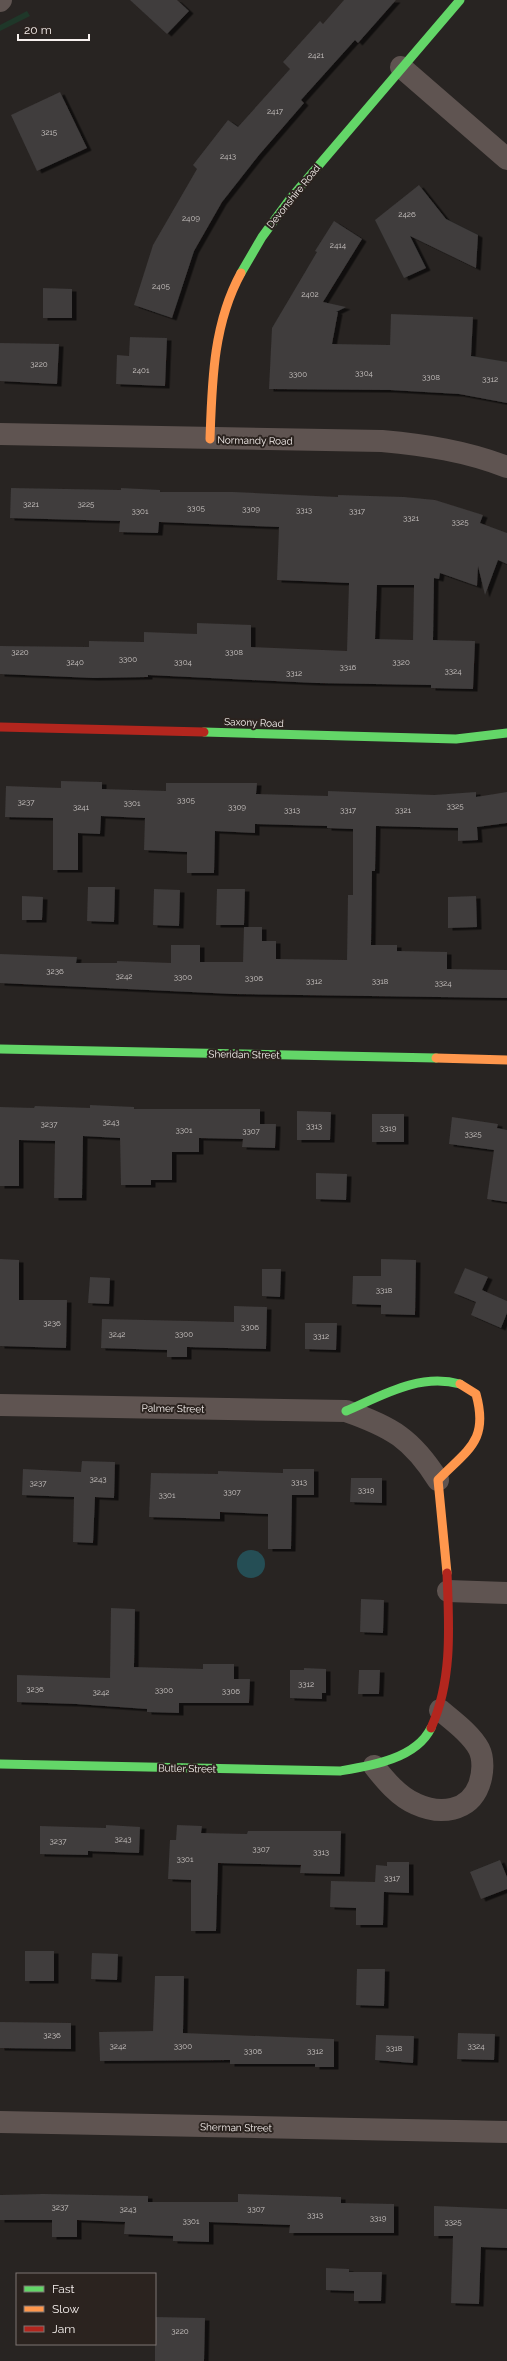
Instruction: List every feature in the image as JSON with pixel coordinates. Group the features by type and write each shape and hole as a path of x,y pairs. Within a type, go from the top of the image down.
{"street":[{"name":"Devonshire Road","path":"210,439 213,373 216,347 229,300 248,258 275,216 401,67 460,0"},
{"path":"401,67 507,159"},
{"name":"Normandy Road","path":"0,434 382,441 434,446 485,459 507,467"},
{"name":"Saxony Road","path":"0,727 456,739 507,732"},
{"name":"Sheridan Street","path":"0,1049 501,1061"},
{"name":"Palmer Street","path":"346,1412 400,1387 422,1381 446,1380 464,1385 476,1394 481,1412 481,1426 475,1441 438,1480"},
{"name":"Palmer Street","path":"0,1405 346,1412 392,1429 425,1459 438,1480 444,1526 448,1591"},
{"path":"448,1591 507,1593"},
{"name":"Butler Street","path":"0,1764 340,1771 374,1766 396,1757 414,1746 429,1731 440,1710 446,1676 448,1591"},
{"path":"374,1766 384,1780 415,1804 435,1810 454,1810 470,1801 482,1777 482,1759 478,1748 440,1710"},
{"name":"Sherman Street","path":"0,2122 507,2132"},
{"name":"Sherman Street","path":"471,2131 507,2124"}],"green space":[{"path":"27,11 30,16 0,31 0,25"}],"water":[{"path":"251,1550 261,1554 265,1564 261,1574 251,1578 241,1574 237,1564 241,1554"}],"building":[{"path":"130,0 177,0 189,11 167,34"},
{"path":"344,0 396,0 358,43 355,40 301,100 304,103 259,155 222,202 194,251 172,318 134,305 153,245 197,169 193,165 228,120 238,127 290,69 283,62 320,21 323,24"},
{"path":"60,92 87,148 37,171 11,115"},
{"path":"419,185 446,219 478,235 476,268 410,236 426,268 404,278 375,220"},
{"path":"334,221 362,239 323,302 346,307 336,312 338,312 332,344 390,345 391,314 473,317 471,356 507,362 507,403 459,394 390,390 269,389 272,328 317,252 315,251"},
{"path":"43,288 72,289 72,318 43,318"},
{"path":"130,337 167,338 165,386 116,384 117,355 129,356"},
{"path":"0,343 59,344 57,384 0,381"},
{"path":"11,488 121,490 121,488 160,490 160,492 233,492 338,497 338,495 404,497 435,500 483,515 480,523 507,533 507,564 498,560 485,595 478,566 477,586 440,573 439,579 434,578 433,640 475,641 473,689 431,688 431,685 316,683 148,675 148,677 94,678 0,674 0,646 89,647 89,641 144,642 144,632 197,634 197,623 251,625 251,647 347,651 349,583 277,580 279,527 159,522 158,533 119,532 120,521 10,518","holes":["377,585 414,585 413,640 375,639"]},
{"path":"61,781 102,782 102,789 166,791 166,783 257,783 256,794 328,796 328,791 434,795 476,792 476,797 507,792 507,823 477,827 478,840 458,841 458,828 376,826 375,871 372,871 371,945 397,945 397,951 447,952 447,969 507,970 507,998 233,994 0,983 0,954 77,957 76,963 117,963 117,961 171,963 171,945 200,945 200,962 243,962 244,927 262,927 262,941 276,941 276,959 347,960 348,895 353,895 353,829 327,828 327,826 255,824 255,833 215,831 214,873 187,873 187,852 144,850 145,818 101,816 100,834 78,833 78,870 53,870 53,818 5,817 6,786 61,788"},
{"path":"88,887 115,887 114,922 87,921"},
{"path":"154,889 180,890 179,926 153,925"},
{"path":"217,889 245,889 244,925 216,925"},
{"path":"22,896 43,897 42,920 22,920"},
{"path":"476,896 477,927 448,928 448,897"},
{"path":"90,1105 134,1107 134,1109 260,1109 260,1124 276,1124 275,1148 242,1147 243,1139 199,1138 199,1152 172,1152 172,1180 151,1180 151,1185 121,1185 120,1138 83,1136 82,1198 54,1198 55,1141 19,1140 19,1186 0,1186 0,1107 34,1108 35,1106 90,1108"},
{"path":"297,1111 331,1112 330,1140 297,1140"},
{"path":"372,1114 404,1114 404,1142 372,1142"},
{"path":"452,1117 498,1124 497,1128 507,1130 507,1202 487,1199 494,1150 449,1144"},
{"path":"316,1173 347,1174 346,1200 316,1199"},
{"path":"0,1259 19,1260 19,1300 67,1300 66,1348 0,1346"},
{"path":"381,1259 416,1260 415,1315 381,1314 381,1305 352,1304 353,1276 381,1276"},
{"path":"465,1268 488,1277 482,1290 507,1301 507,1313 501,1328 471,1315 476,1302 454,1293"},
{"path":"262,1269 281,1269 280,1297 262,1296"},
{"path":"90,1277 110,1278 109,1304 88,1303"},
{"path":"234,1306 267,1307 266,1349 187,1347 187,1357 167,1357 167,1350 101,1348 102,1319 234,1322"},
{"path":"305,1323 337,1323 336,1350 305,1349"},
{"path":"82,1461 115,1462 114,1498 95,1497 93,1543 73,1542 74,1497 22,1495 23,1469 81,1472"},
{"path":"283,1469 314,1469 314,1495 292,1495 291,1549 268,1549 268,1514 220,1512 220,1519 149,1517 151,1473 218,1474 218,1471 283,1473"},
{"path":"351,1478 382,1478 382,1503 350,1502"},
{"path":"361,1599 384,1600 383,1633 360,1632"},
{"path":"111,1608 135,1609 134,1667 203,1669 203,1664 234,1664 234,1679 250,1679 249,1703 179,1703 179,1713 147,1712 147,1709 76,1704 17,1702 17,1675 110,1678"},
{"path":"304,1668 326,1669 326,1693 322,1693 322,1699 290,1698 290,1670 304,1670"},
{"path":"359,1670 380,1670 379,1694 358,1694"},
{"path":"106,1825 140,1827 139,1853 88,1851 88,1855 40,1854 40,1826 106,1828"},
{"path":"177,1825 202,1826 201,1833 247,1834 248,1831 341,1831 340,1874 300,1873 301,1865 218,1863 216,1931 191,1931 191,1880 168,1879 170,1840 176,1840"},
{"path":"500,1860 507,1877 507,1889 481,1899 470,1872"},
{"path":"387,1862 409,1862 409,1893 384,1892 383,1925 356,1925 356,1908 330,1907 331,1881 375,1882 376,1865 387,1866"},
{"path":"25,1951 54,1951 54,1981 25,1981"},
{"path":"92,1953 118,1954 117,1980 91,1979"},
{"path":"357,1969 385,1969 384,2006 356,2005"},
{"path":"155,1976 184,1976 183,2033 334,2039 334,2067 315,2067 315,2064 230,2064 230,2060 100,2061 99,2032 153,2031"},
{"path":"0,2022 71,2023 71,2049 0,2048"},
{"path":"458,2033 495,2034 494,2060 457,2059"},
{"path":"376,2035 414,2036 413,2063 375,2060"},
{"path":"43,2194 148,2196 148,2202 238,2202 238,2194 341,2197 341,2203 394,2204 394,2233 289,2233 290,2225 209,2222 209,2242 173,2241 173,2236 124,2234 125,2222 77,2220 77,2237 52,2237 52,2220 0,2220 0,2195"},
{"path":"434,2206 507,2209 507,2248 481,2247 479,2304 451,2303 453,2236 434,2236"},
{"path":"326,2268 349,2269 349,2272 382,2272 381,2301 354,2301 354,2291 326,2290"},
{"path":"156,2317 205,2318 204,2361 155,2361"}],"traffic: fast":[{"path":"241,273 262,237 290,199 460,0"},
{"path":"204,732 456,739 507,733"},
{"path":"0,1049 436,1058"},
{"path":"346,1411 402,1387 416,1383 445,1381 460,1384"},
{"path":"0,1764 340,1771 365,1767 404,1754 424,1739 431,1728"}],"traffic: slow":[{"path":"210,439 213,375 219,333 232,292 241,273"},
{"path":"436,1058 507,1060"},
{"path":"447,1573 438,1480 467,1452 478,1434 480,1423 476,1394 460,1384"}],"traffic: jam":[{"path":"0,727 204,732"},
{"path":"431,1728 443,1691 448,1652 449,1632 447,1573"}]}
